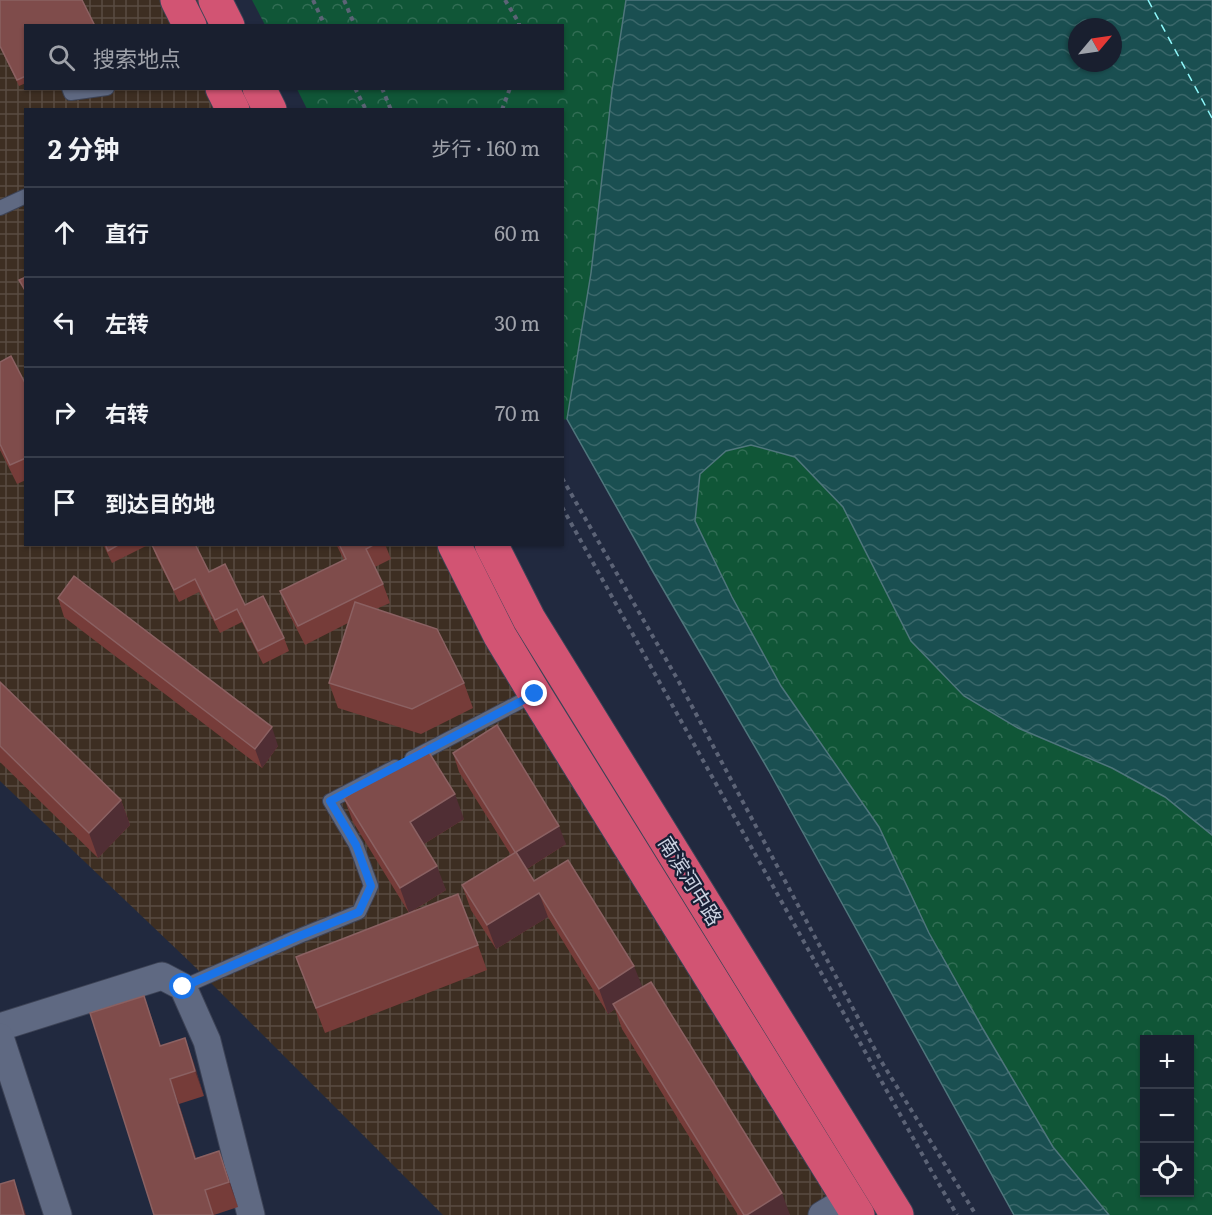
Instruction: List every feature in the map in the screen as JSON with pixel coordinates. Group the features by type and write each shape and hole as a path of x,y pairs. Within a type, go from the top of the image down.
{"highway":[{"path":"177,0 189,24"},
{"path":"215,0 227,24"},
{"path":"260,90 269,108"},
{"name":"南滨河中路","path":"455,546 500,636 843,1210"},
{"name":"南滨河中路","path":"491,546 529,620 897,1215"}],"street":[{"path":"0,1027 162,976 183,987 207,1041 251,1215"},
{"path":"0,1037 58,1215"}],"lane":[{"path":"70,90 71,93 93,90"},
{"path":"0,208 24,197"},
{"path":"183,987 359,912 371,886 356,845 330,801 535,694"}],"path":[{"path":"313,0 324,24"},
{"path":"344,0 354,24"},
{"path":"505,0 519,24"},
{"path":"356,90 365,108"},
{"path":"383,90 390,108"},
{"path":"503,108 509,90"},
{"path":"564,481 679,682 881,1060 976,1215"},
{"path":"564,511 957,1215"}],"shaded area":[{"path":"0,0 207,0 219,24 24,24 24,90 255,90 264,108 24,108 24,546 499,546 848,1199 821,1215 443,1215 191,963 0,781"}],"green space":[{"path":"252,0 626,0 612,91 591,273 567,419 564,420 564,108 306,108 298,90 564,90 564,24 264,24"},
{"path":"751,445 795,457 843,507 911,641 964,696 1018,728 1112,768 1165,797 1212,835 1212,1215 1109,1215 1053,1147 929,933 879,827 781,686 732,597 695,521 700,474 726,451"}],"water":[{"path":"626,0 1212,0 1212,835 1165,797 1112,768 1018,728 964,696 911,641 843,507 795,457 751,445 726,451 700,474 695,521 732,597 781,686 879,827 929,933 1053,1147 1109,1215 1014,1215 769,771 567,419 591,273 612,91"}],"building":[{"path":"0,0 82,0 94,24 24,24 24,77 17,80 0,46"},
{"path":"24,278 24,289 19,280"},
{"path":"11,356 24,381 24,459 10,465 0,444 0,362"},
{"path":"106,546 117,546 108,551"},
{"path":"152,546 196,546 209,572 225,564 245,605 263,596 284,638 258,651 237,609 215,620 195,579 174,590"},
{"path":"340,546 371,546 366,549 383,584 298,626 280,591 346,559"},
{"path":"74,576 272,727 255,749 58,598"},
{"path":"355,602 437,629 464,683 412,709 329,683"},
{"path":"0,682 121,800 89,833 0,746"},
{"path":"497,725 559,826 516,852 453,753"},
{"path":"425,746 455,794 410,822 437,866 400,888 344,798"},
{"path":"516,852 534,881 568,860 634,966 599,989 539,893 487,925 462,885"},
{"path":"458,894 478,945 316,1008 296,957"},
{"path":"651,982 782,1193 747,1215 744,1215 613,1004"},
{"path":"144,996 160,1046 185,1038 195,1071 170,1079 195,1159 219,1151 229,1182 205,1190 213,1215 154,1215 90,1013"},
{"path":"14,1180 24,1215 0,1215 0,1184"}],"ferry route":[{"path":"1148,0 1212,118"}],"route":[{"path":"183,987 359,912 371,886 356,845 330,801 535,694"}]}
